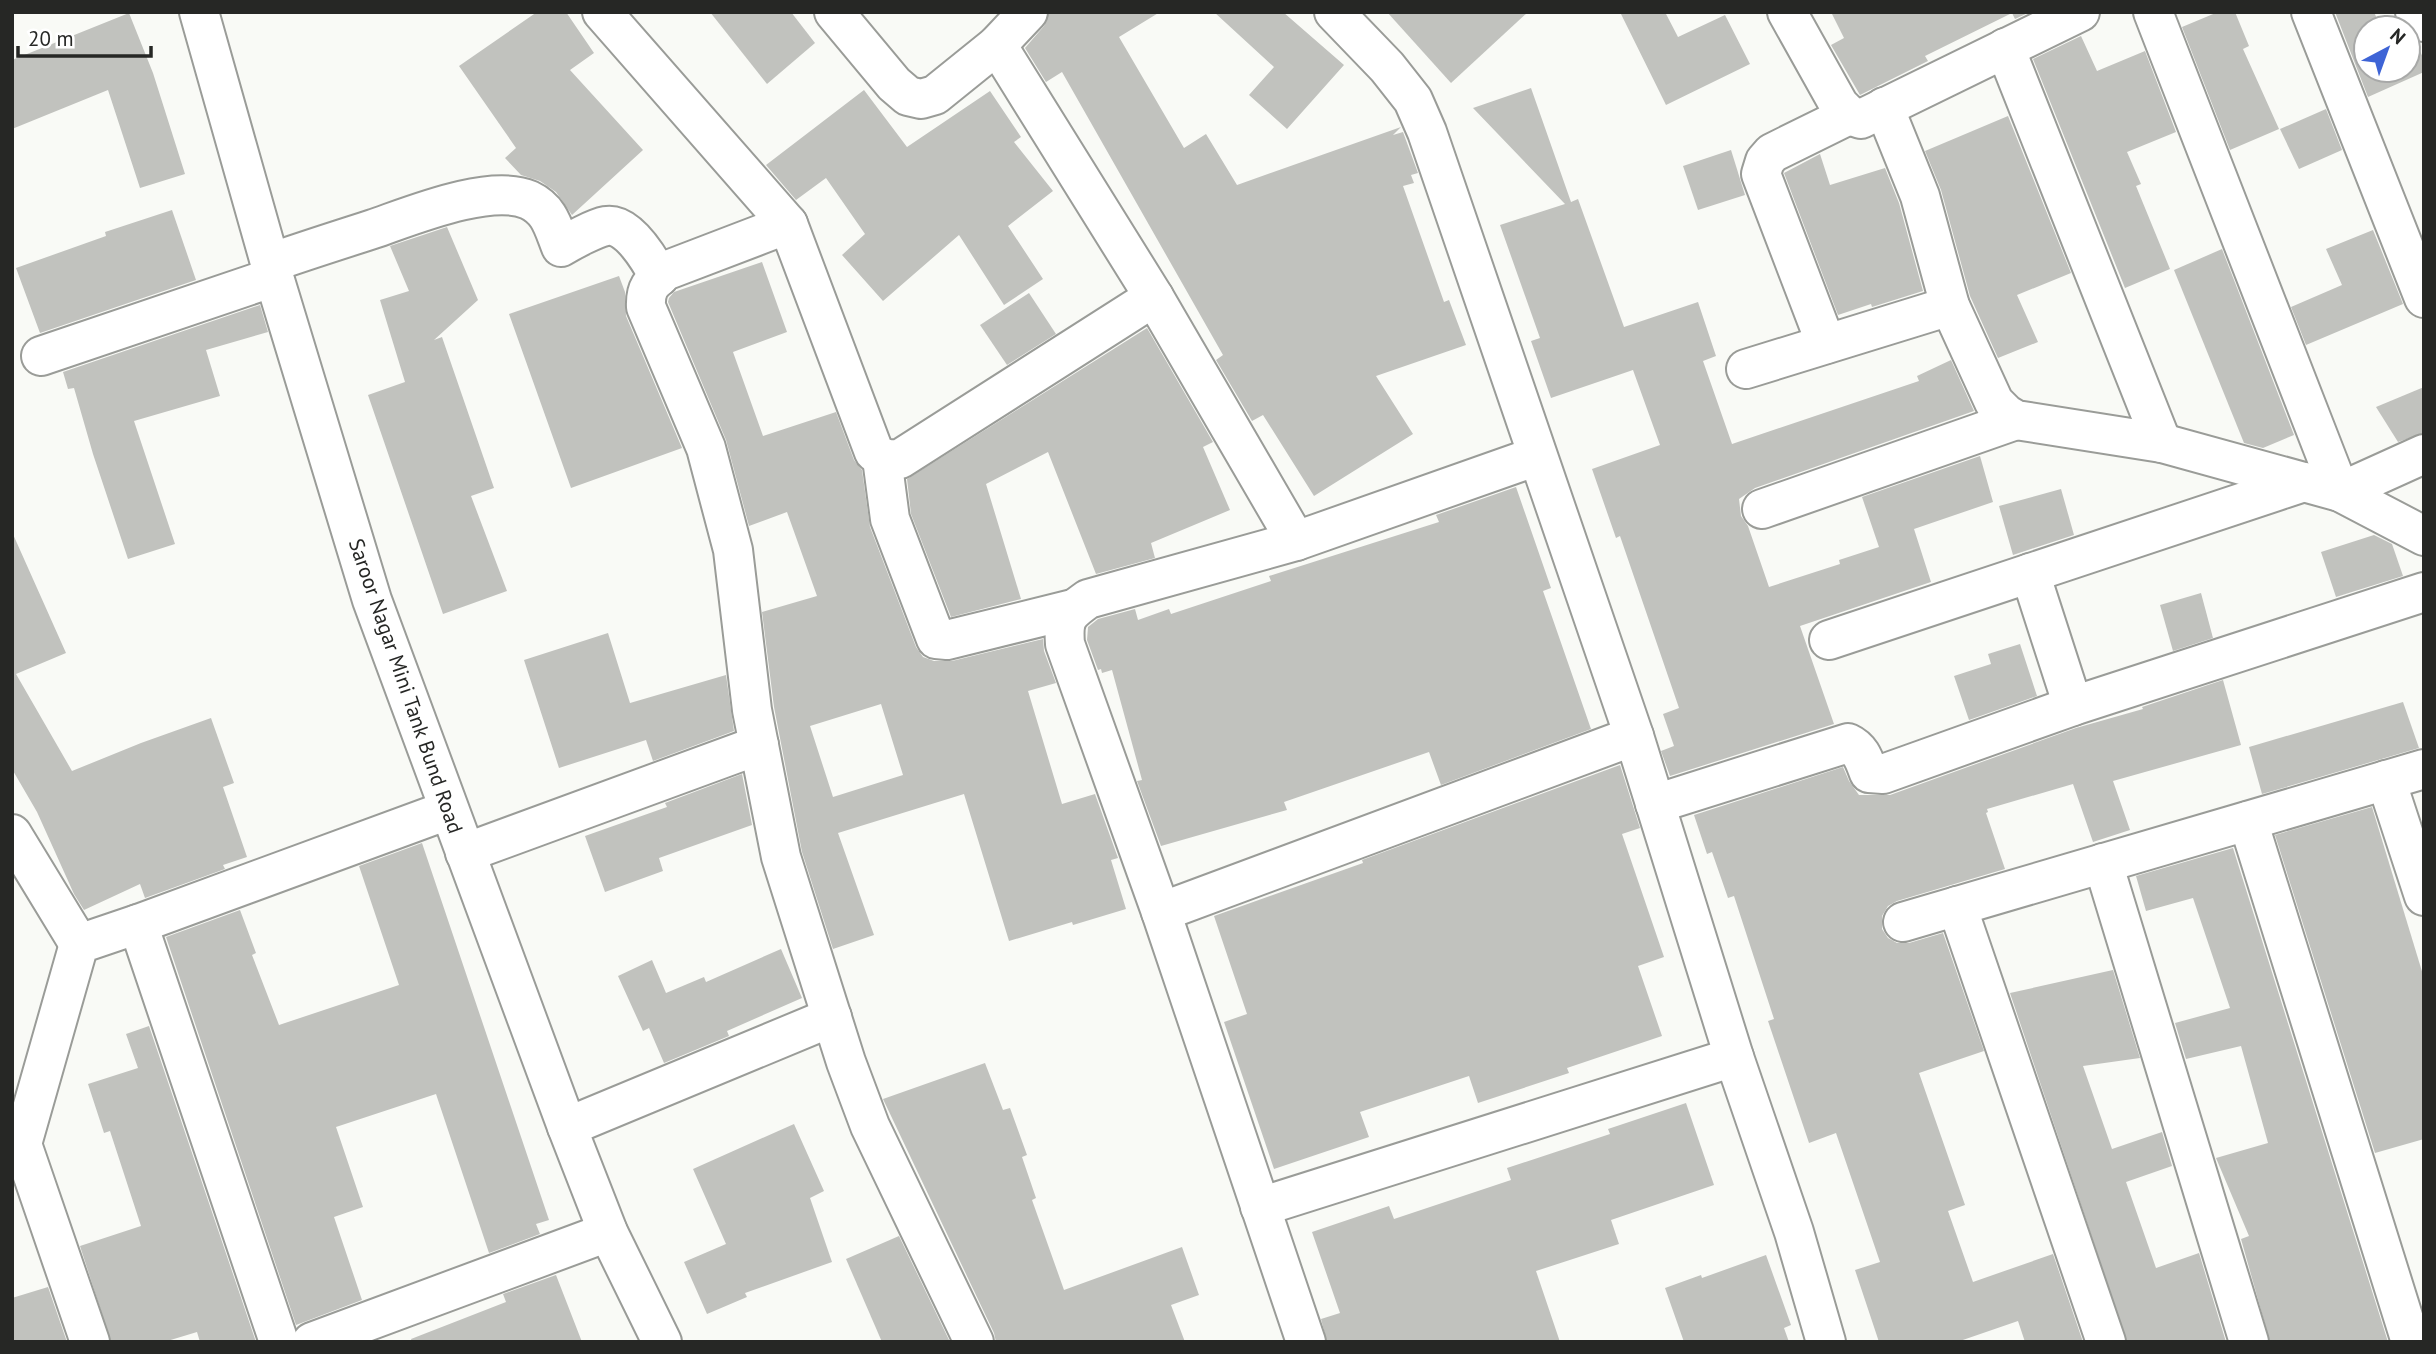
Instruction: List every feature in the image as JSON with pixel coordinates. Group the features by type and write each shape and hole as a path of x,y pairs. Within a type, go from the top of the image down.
{"street":[{"name":"Saroor Nagar Mini Tank Bund Road","path":"199,12 272,270 372,600 448,810 608,1232 662,1342"},
{"path":"602,12 788,224 874,452 882,458 900,459 1154,297"},
{"path":"834,12 894,84 908,96 921,99 936,94 997,45 1028,12"},
{"path":"1334,12 1413,100 1427,131 1634,736 1734,1057 1794,1232 1826,1342"},
{"path":"1787,12 1839,105 1866,111 1920,196 1950,306 1994,402 2006,414 2016,420 2162,443 2322,487 2424,536"},
{"path":"1826,344 1761,174 1765,161 1772,153 2080,12"},
{"path":"2153,12 2322,487"},
{"path":"2311,12 2424,298"},
{"path":"2415,12 2424,22"},
{"path":"997,45 1154,297 1296,541"},
{"path":"2005,48 2162,443"},
{"path":"41,356 452,202 494,196 513,195 529,200 547,212 561,247 607,226 621,229 637,243 659,276"},
{"path":"788,224 666,271 645,292 646,307 706,448 733,550 752,710 781,857 870,1126 974,1342"},
{"path":"1746,369 1950,306"},
{"path":"1762,509 2016,420"},
{"path":"1829,640 2030,573 2424,454"},
{"path":"882,458 890,519 936,639 947,640 1073,609 1088,599 1296,541 1537,456"},
{"path":"2030,573 2073,706"},
{"path":"1655,804 1848,743 1861,753 1869,773 1883,774 2073,706 2424,592"},
{"path":"1073,609 1063,625 1065,644 1161,912 1306,1342"},
{"path":"1161,912 1634,736"},
{"path":"465,853 759,745"},
{"path":"1903,922 2424,769"},
{"path":"2386,780 2424,896"},
{"path":"79,944 448,810"},
{"path":"2248,821 2412,1342"},
{"path":"12,834 79,944 17,1151 90,1342"},
{"path":"2103,863 2249,1342"},
{"path":"1957,906 2106,1342"},
{"path":"138,924 279,1342"},
{"path":"567,1126 832,1017"},
{"path":"1260,1206 1734,1057"},
{"path":"312,1342 608,1232"}],"building":[{"path":"537,12 566,12 594,53 570,70 643,150 572,215 556,192 540,181 521,175 505,158 516,148 459,66"},
{"path":"710,12 791,12 815,43 767,84"},
{"path":"1049,12 1160,12 1119,37 1184,148 1206,134 1237,185 1401,127 1393,135 1403,132 1418,173 1411,175 1414,183 1403,186 1444,302 1449,300 1466,345 1376,376 1413,434 1314,496 1263,415 1252,421 1216,360 1223,355 1062,72 1046,82 1025,48 1044,26"},
{"path":"1214,12 1283,12 1344,65 1287,129 1249,95 1274,67"},
{"path":"1387,12 1528,12 1451,83"},
{"path":"1620,12 1665,12 1678,37 1725,15 1750,64 1666,105"},
{"path":"1831,12 2030,12 2015,19 2012,13 1925,56 1928,61 1860,95 1831,45 1844,38"},
{"path":"2218,12 2235,12 2249,46 2243,49 2279,129 2230,150 2182,27"},
{"path":"2335,12 2374,12 2375,14 2352,14 2352,56"},
{"path":"129,13 153,73 185,174 140,188 108,90 12,129 12,60"},
{"path":"2081,36 2097,71 2145,51 2176,132 2127,152 2141,184 2136,186 2170,269 2125,288 2033,59"},
{"path":"2363,84 2397,84 2368,97"},
{"path":"1531,88 1571,202 1578,199 1624,327 1698,302 1716,356 1703,361 1732,444 1919,381 1917,376 1951,360 1974,411 1755,488 1739,499 1741,516 1748,526 1769,587 1840,564 1839,560 1879,547 1862,497 1980,456 1993,502 1914,529 1931,582 1800,626 1834,724 1670,776 1661,751 1674,746 1663,714 1679,708 1620,536 1616,538 1592,469 1660,445 1633,370 1551,398 1531,341 1540,338 1500,225 1565,204 1473,108"},
{"path":"864,90 907,147 990,91 1021,137 1014,142 1053,191 1008,226 1043,279 1004,305 959,235 883,301 842,255 865,234 826,178 796,200 766,165"},
{"path":"2326,109 2342,150 2299,169 2280,129"},
{"path":"2008,116 2071,273 2017,295 2038,342 1998,358 1970,296 1941,190 1925,151"},
{"path":"1731,150 1745,195 1698,210 1683,166"},
{"path":"1820,154 1830,185 1885,168 1899,203 1923,291 1838,315 1784,173"},
{"path":"172,210 196,280 40,333 16,268 106,236 105,232"},
{"path":"447,227 478,300 434,340 442,337 494,488 471,496 507,591 443,614 368,395 405,382 380,300 409,291 390,246"},
{"path":"2373,230 2403,304 2306,345 2291,307 2342,285 2326,249"},
{"path":"2222,249 2294,435 2263,448 2244,443 2174,270"},
{"path":"762,262 787,332 733,352 763,436 836,412 854,460 862,470 870,527 916,647 923,657 934,661 952,661 1043,639 1044,651 1056,683 1028,691 1062,804 1095,794 1118,858 1111,860 1126,909 1009,941 964,794 838,833 874,935 833,949 802,852 774,707 762,612 817,596 787,512 749,526 726,440 668,302 674,292","holes":["881,704 903,775 833,797 810,726"]},
{"path":"619,276 625,292 626,316 682,448 571,488 509,314"},
{"path":"1029,293 1056,334 1007,365 980,325"},
{"path":"260,305 268,332 206,350 220,396 134,421 175,544 128,559 74,388 68,389 63,372"},
{"path":"1147,328 1213,442 1203,447 1230,510 1151,543 1155,558 1096,574 1048,452 986,484 1021,599 951,617 911,514 907,479"},
{"path":"2424,387 2424,433 2398,442 2376,407"},
{"path":"1516,487 1551,588 1543,591 1591,729 1441,785 1429,752 1284,802 1287,810 1161,846 1137,781 1142,780 1112,670 1102,673 1101,669 1098,670 1087,640 1088,627 1098,619 1135,609 1138,620 1169,609 1171,614 1271,581 1269,576 1439,522 1436,515"},
{"path":"2061,489 2074,535 2013,555 1999,506"},
{"path":"12,532 66,653 16,674 72,771 211,718 234,783 223,787 247,857 223,865 225,869 145,898 140,884 84,910 37,812 12,769"},
{"path":"2374,535 2392,544 2403,576 2336,597 2321,552"},
{"path":"2201,593 2213,638 2173,651 2160,605"},
{"path":"608,633 630,703 726,675 734,731 653,761 646,740 559,768 524,660"},
{"path":"2020,644 2037,696 1969,720 1954,676 1991,664 1988,654"},
{"path":"2223,680 2241,745 2113,781 2130,830 2093,842 2073,784 1987,809 1986,813 2005,869 1897,901 1888,906 1882,916 1882,929 1888,938 1897,943 1909,943 1943,933 1984,1051 1919,1073 1965,1205 1948,1211 1973,1282 2053,1254 2083,1342 2025,1342 2018,1321 1957,1342 1879,1342 1855,1270 1880,1262 1836,1133 1809,1143 1768,1021 1774,1019 1734,896 1728,898 1712,852 1707,854 1694,815 1843,767 1859,795 1890,795 2076,728 2143,709 2142,707"},
{"path":"2403,702 2419,748 2262,794 2249,747"},
{"path":"1620,765 1640,828 1622,834 1664,957 1638,966 1662,1036 1567,1068 1569,1073 1478,1103 1469,1076 1360,1112 1369,1137 1274,1169 1224,1022 1247,1014 1214,916 1363,863 1362,860"},
{"path":"742,774 752,825 659,858 663,871 605,892 585,836 667,807 665,803"},
{"path":"2372,807 2424,978 2424,1139 2375,1153 2275,835"},
{"path":"422,843 549,1220 536,1224 540,1234 489,1253 436,1094 336,1127 363,1207 334,1217 362,1300 296,1325 166,937 240,910 256,953 252,955 279,1025 399,985 359,866"},
{"path":"2233,848 2388,1342 2270,1342 2241,1239 2249,1236 2216,1158 2268,1143 2241,1046 2186,1059 2175,1023 2230,1008 2193,898 2146,911 2136,876"},
{"path":"781,949 802,998 727,1031 729,1036 664,1063 649,1028 643,1031 618,976 652,960 666,993 704,977 706,982"},
{"path":"2113,970 2140,1058 2083,1066 2112,1149 2162,1132 2172,1166 2126,1182 2156,1268 2199,1253 2226,1342 2127,1342 2010,993"},
{"path":"149,1026 256,1342 200,1342 197,1332 164,1342 111,1342 80,1246 141,1226 110,1131 104,1133 88,1084 138,1068 126,1034"},
{"path":"985,1063 1003,1110 1010,1108 1027,1155 1022,1157 1036,1198 1032,1200 1064,1290 1182,1247 1199,1295 1171,1305 1185,1342 996,1342 883,1099"},
{"path":"1686,1103 1714,1185 1611,1220 1619,1244 1536,1271 1560,1342 1327,1342 1321,1319 1340,1313 1312,1232 1389,1206 1394,1219 1511,1180 1507,1168 1610,1134 1608,1129"},
{"path":"794,1124 824,1191 810,1198 832,1262 745,1293 747,1297 707,1314 684,1262 726,1244 693,1169"},
{"path":"899,1236 950,1342 882,1342 846,1259"},
{"path":"1766,1255 1791,1325 1784,1328 1789,1342 1684,1342 1665,1288"},
{"path":"556,1275 582,1342 412,1342 411,1339 506,1302 503,1294"},
{"path":"48,1287 67,1342 12,1342 12,1298"}]}
